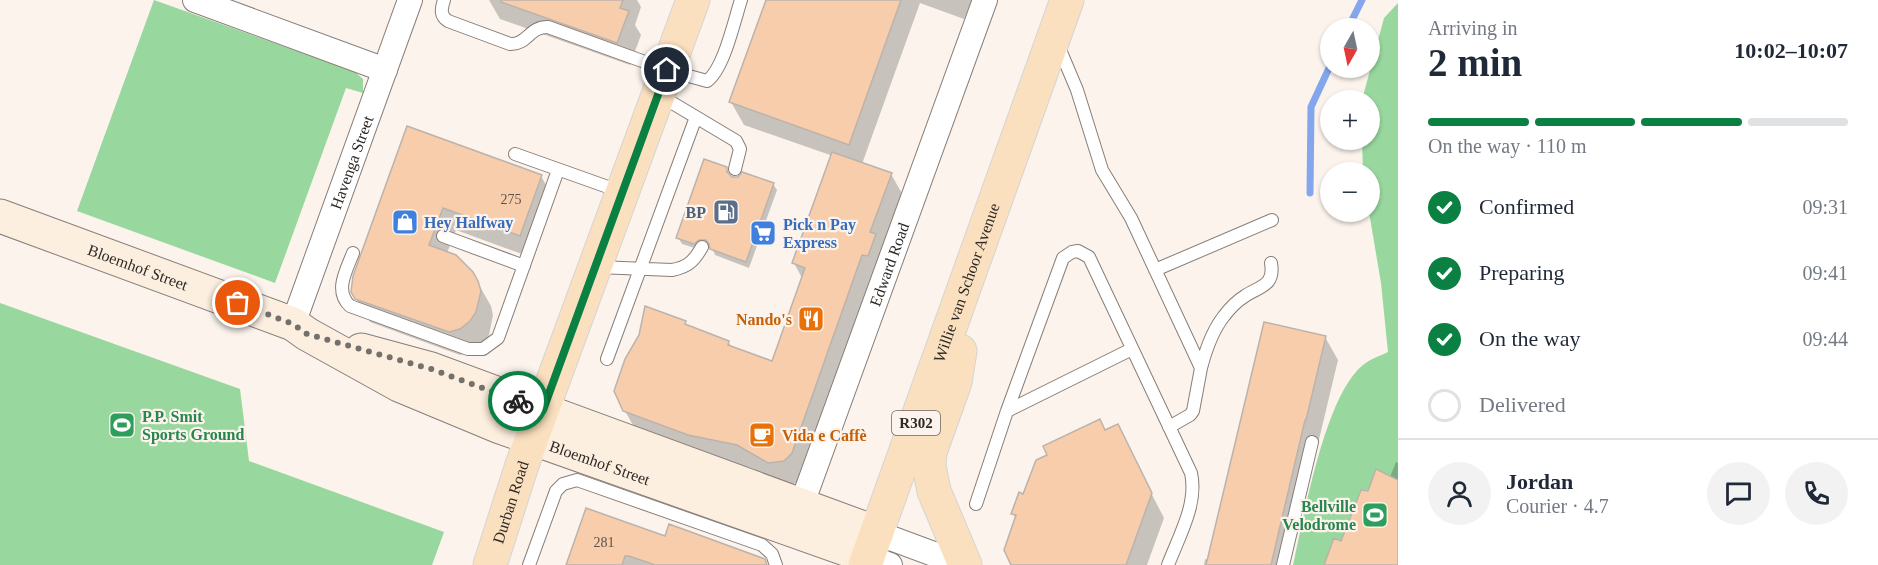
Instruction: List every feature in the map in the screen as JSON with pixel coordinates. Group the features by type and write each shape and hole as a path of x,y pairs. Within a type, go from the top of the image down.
{"main road":[{"name":"Durban Road","path":"490,565 538,424 693,0"},
{"name":"Willie van Schoor Avenue","path":"875,555 964,290 1067,0"},
{"path":"964,290 961,340 955,382 930,453 929,466 934,491 965,565"}],"street":[{"path":"195,0 385,70"},
{"name":"Havenga Street","path":"300,329 410,0"},
{"name":"Edward Road","path":"797,518 985,0"},
{"name":"Bloemhof Street","path":"0,216 300,329 399,385 500,428 538,424 797,518 875,555"},
{"path":"875,555 947,559 959,565"}],"lane":[{"path":"444,0 441,11 448,21 510,44 520,43 537,28 548,27 663,82 696,117 736,141 740,149 735,170"},
{"path":"663,82 707,81 713,76 741,0"},
{"path":"1054,36 1077,90 1102,170 1131,218 1201,368"},
{"path":"607,359 696,117"},
{"path":"515,154 623,192"},
{"path":"353,254 341,289 342,297 350,306 468,349 476,350 491,345 498,338 558,170"},
{"path":"1155,270 1272,220"},
{"path":"443,236 524,266"},
{"path":"596,267 640,270 683,268 694,261 702,247"},
{"path":"976,504 1063,258 1078,251 1089,257 1191,473 1193,493 1168,565"},
{"path":"1169,427 1190,416 1193,411 1201,368 1210,339 1223,317 1236,303 1268,282 1271,276 1271,263"},
{"path":"1007,411 1132,349"},
{"path":"1283,565 1312,442"},
{"path":"530,565 556,490 563,484 577,480 762,545 772,554 776,565"}],"green space":[{"path":"154,0 355,72 363,79 363,93 346,88 275,283 77,211"},
{"path":"1398,3 1398,565 1293,565 1318,458 1338,402 1350,380 1363,365 1388,352 1381,283 1371,222 1380,222 1380,162 1363,162 1362,150 1380,150 1380,90 1365,90 1368,78 1380,78 1380,33 1384,18"},
{"name":"P.P. Smit Sports Ground","path":"0,303 240,389 249,461 444,532 432,565 0,565"}],"building":[{"path":"502,0 623,0 620,8 629,11 617,43 501,2"},
{"path":"766,0 901,0 849,145 729,102"},
{"name":"Hey Halfway","path":"407,126 542,175 520,236 443,208 429,245 456,255 473,272 481,291 476,312 470,321 460,329 449,332 355,299 351,292 353,276"},
{"path":"832,152 892,173 870,232 876,234 868,256 862,255 792,453 784,461 768,463 737,445 688,435 623,411 614,391 625,359 639,335 645,306 686,321 685,324 729,341 728,345 772,361 805,268 792,263"},
{"path":"704,159 727,167 727,172 732,177 738,177 742,172 774,183 746,262 710,249 706,240 699,240 694,244 676,238"},
{"path":"1264,322 1326,336 1306,420 1271,565 1206,565"},
{"path":"1100,419 1105,430 1118,424 1152,493 1126,565 1011,565 1004,550 1016,515 1011,514 1019,492 1023,494 1036,460 1047,455 1043,446"},
{"name":"Bellville Velodrome","path":"1376,469 1398,480 1398,565 1324,565 1334,538 1341,541 1361,490 1368,491"},
{"path":"586,508 665,536 669,524 765,559 767,565 655,565 625,556 622,565 566,565"}],"waterway":[{"path":"1353,18 1362,0"},
{"path":"1310,193 1311,107 1324,78"}],"way so far":[{"path":"238,303 293,324 307,334 431,369 518,401"}],"place":[{"name":"BP","path":"726,212"},
{"name":"Hey Halfway","path":"405,222"},
{"name":"Pick n Pay Express","path":"763,233"},
{"name":"Nando's","path":"811,319"},
{"name":"P.P. Smit Sports Ground","path":"122,425"},
{"name":"Vida e Caffè","path":"762,435"},
{"name":"Bellville Velodrome","path":"1375,515"}],"route":[{"path":"518,401 543,410 667,70"}]}
